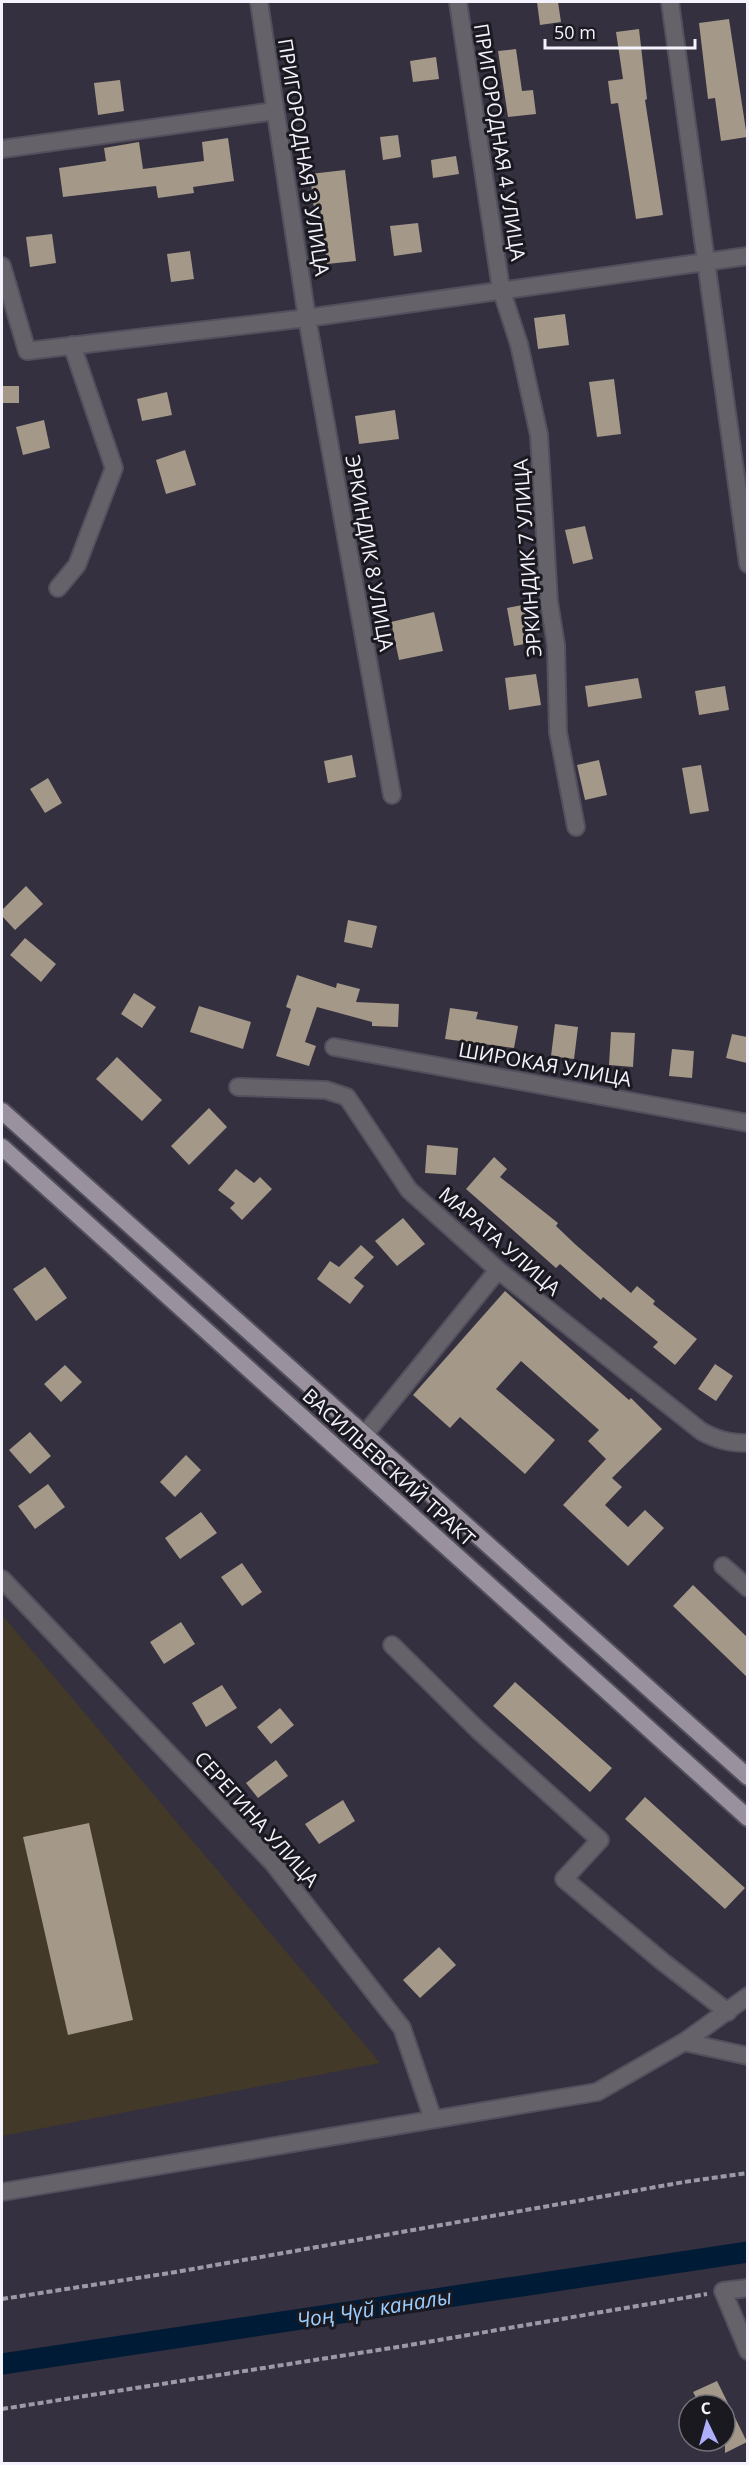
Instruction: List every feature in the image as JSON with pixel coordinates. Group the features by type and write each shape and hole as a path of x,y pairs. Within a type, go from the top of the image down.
{"main road":[{"name":"ВАСИЛЬЕВСКИЙ ТРАКТ","path":"2,1111 747,1777"},
{"name":"ВАСИЛЬЕВСКИЙ ТРАКТ","path":"2,1147 747,1818"}],"street":[{"name":"ПРИГОРОДНАЯ 3 УЛИЦА","path":"259,2 307,318"},
{"name":"ПРИГОРОДНАЯ 4 УЛИЦА","path":"458,2 501,289"},
{"path":"669,2 747,564"},
{"path":"2,149 276,111"},
{"path":"2,266 27,351 307,318 747,256"},
{"name":"ЭРКИНДИК 7 УЛИЦА","path":"501,289 519,344 539,435 549,602 556,645 558,732 576,827"},
{"name":"ЭРКИНДИК 8 УЛИЦА","path":"307,318 392,795"},
{"path":"58,588 77,565 114,468 72,345"},
{"name":"ШИРОКАЯ УЛИЦА","path":"334,1047 747,1123"},
{"name":"МАРАТА УЛИЦА","path":"237,1087 317,1090 347,1097 409,1190 498,1270 701,1431 717,1440 747,1443"},
{"path":"364,1434 498,1270"},
{"path":"723,1566 747,1588"},
{"name":"СЕРЕГИНА УЛИЦА","path":"2,1579 273,1863 402,2028 434,2120"},
{"path":"392,1645 478,1730 600,1840 564,1879 663,1962 728,2012"},
{"path":"2,2192 597,2092 684,2042 747,1996"},
{"path":"684,2042 747,2056"},
{"path":"747,2288 723,2291 747,2351"}],"path":[{"path":"2,2299 188,2270 660,2186 747,2173"},
{"path":"2,2409 404,2346 723,2291"}],"shaded area":[{"path":"2,1615 380,2063 2,2136"}],"building":[{"path":"537,2 558,2 561,22 540,25"},
{"path":"729,19 747,137 721,141 715,98 708,99 699,23"},
{"path":"639,29 647,99 645,100 663,215 636,219 618,103 611,104 608,81 623,79 616,32"},
{"path":"516,49 522,91 533,90 536,114 508,117 498,51"},
{"path":"436,57 439,79 413,82 410,61"},
{"path":"120,80 124,111 98,115 94,83"},
{"path":"398,135 401,157 383,160 380,137"},
{"path":"228,138 234,181 193,187 194,193 158,198 156,186 63,197 59,168 106,161 104,148 139,142 143,169 204,161 202,142"},
{"path":"456,156 459,174 433,178 431,160"},
{"path":"345,170 356,261 327,264 320,208 314,209 310,174"},
{"path":"418,223 422,252 394,256 390,226"},
{"path":"52,234 56,263 30,267 26,237"},
{"path":"190,251 194,279 171,282 167,254"},
{"path":"565,314 569,345 538,349 534,318"},
{"path":"614,379 621,434 597,437 589,382"},
{"path":"2,386 19,386 19,403 2,403"},
{"path":"167,392 172,415 142,421 137,399"},
{"path":"395,410 399,439 359,444 355,416"},
{"path":"44,420 50,448 23,455 16,427"},
{"path":"185,450 196,485 166,494 156,460"},
{"path":"585,526 593,559 573,564 565,530"},
{"path":"528,604 535,642 514,646 507,608"},
{"path":"434,612 443,651 399,660 391,622"},
{"path":"536,674 541,705 509,710 505,678"},
{"path":"638,678 642,698 588,707 585,686"},
{"path":"725,686 729,710 699,715 695,691"},
{"path":"352,755 356,777 328,783 324,761"},
{"path":"599,760 607,795 585,800 577,765"},
{"path":"701,765 709,811 690,814 682,768"},
{"path":"48,778 62,803 45,813 30,789"},
{"path":"26,886 43,904 15,930 2,916 2,910"},
{"path":"348,920 377,926 372,948 344,942"},
{"path":"25,938 56,964 41,982 10,955"},
{"path":"297,975 336,988 337,983 360,989 356,1002 399,1004 398,1027 372,1026 372,1022 317,1007 305,1042 316,1046 309,1066 276,1056 291,1009 286,1007"},
{"path":"134,993 156,1007 142,1028 121,1014"},
{"path":"199,1006 251,1022 243,1049 190,1032"},
{"path":"450,1008 478,1012 476,1019 518,1026 514,1048 445,1039"},
{"path":"555,1024 578,1027 574,1059 551,1056"},
{"path":"611,1032 635,1033 633,1067 609,1065"},
{"path":"732,1034 747,1037 747,1063 726,1058"},
{"path":"672,1049 694,1051 692,1078 669,1076"},
{"path":"117,1057 162,1100 142,1121 96,1079"},
{"path":"209,1108 227,1127 189,1165 171,1146"},
{"path":"427,1145 458,1148 456,1175 425,1173"},
{"path":"494,1157 507,1169 500,1177 558,1223 556,1226 631,1293 637,1286 655,1301 653,1304 697,1339 675,1365 653,1347 658,1342 603,1297 601,1300 560,1264 556,1268 466,1189"},
{"path":"236,1169 254,1183 260,1177 272,1189 242,1220 230,1208 235,1203 218,1190"},
{"path":"403,1218 425,1244 397,1266 375,1241"},
{"path":"361,1245 374,1257 354,1278 364,1286 350,1304 317,1279 330,1261 339,1267"},
{"path":"45,1267 67,1298 36,1321 13,1289"},
{"path":"505,1291 629,1400 631,1398 662,1429 612,1478 622,1487 605,1505 628,1527 645,1510 664,1528 628,1566 563,1505 606,1459 588,1441 599,1430 521,1361 496,1389 555,1440 525,1474 460,1417 450,1428 413,1395"},
{"path":"715,1364 733,1376 716,1401 698,1389"},
{"path":"65,1365 82,1382 61,1402 44,1384"},
{"path":"30,1432 51,1456 30,1474 9,1450"},
{"path":"186,1455 201,1470 175,1497 160,1482"},
{"path":"48,1484 65,1507 35,1529 18,1506"},
{"path":"201,1512 217,1533 180,1559 165,1538"},
{"path":"242,1563 262,1592 242,1606 221,1577"},
{"path":"693,1585 747,1637 747,1677 673,1606"},
{"path":"181,1622 195,1644 164,1664 150,1642"},
{"path":"515,1682 612,1768 590,1792 493,1706"},
{"path":"222,1685 237,1708 206,1727 192,1703"},
{"path":"280,1708 294,1725 271,1744 257,1727"},
{"path":"276,1760 288,1776 258,1798 246,1783"},
{"path":"645,1797 745,1888 725,1909 625,1819"},
{"path":"343,1800 355,1821 319,1844 305,1824"},
{"path":"89,1823 133,2020 68,2035 23,1837"},
{"path":"439,1947 456,1965 420,1998 403,1980"},
{"path":"717,2381 723,2393 694,2393"},
{"path":"737,2422 747,2442 737,2447"}],"waterway":[{"name":"Чоң Чүй каналы","path":"2,2364 748,2252"}]}
